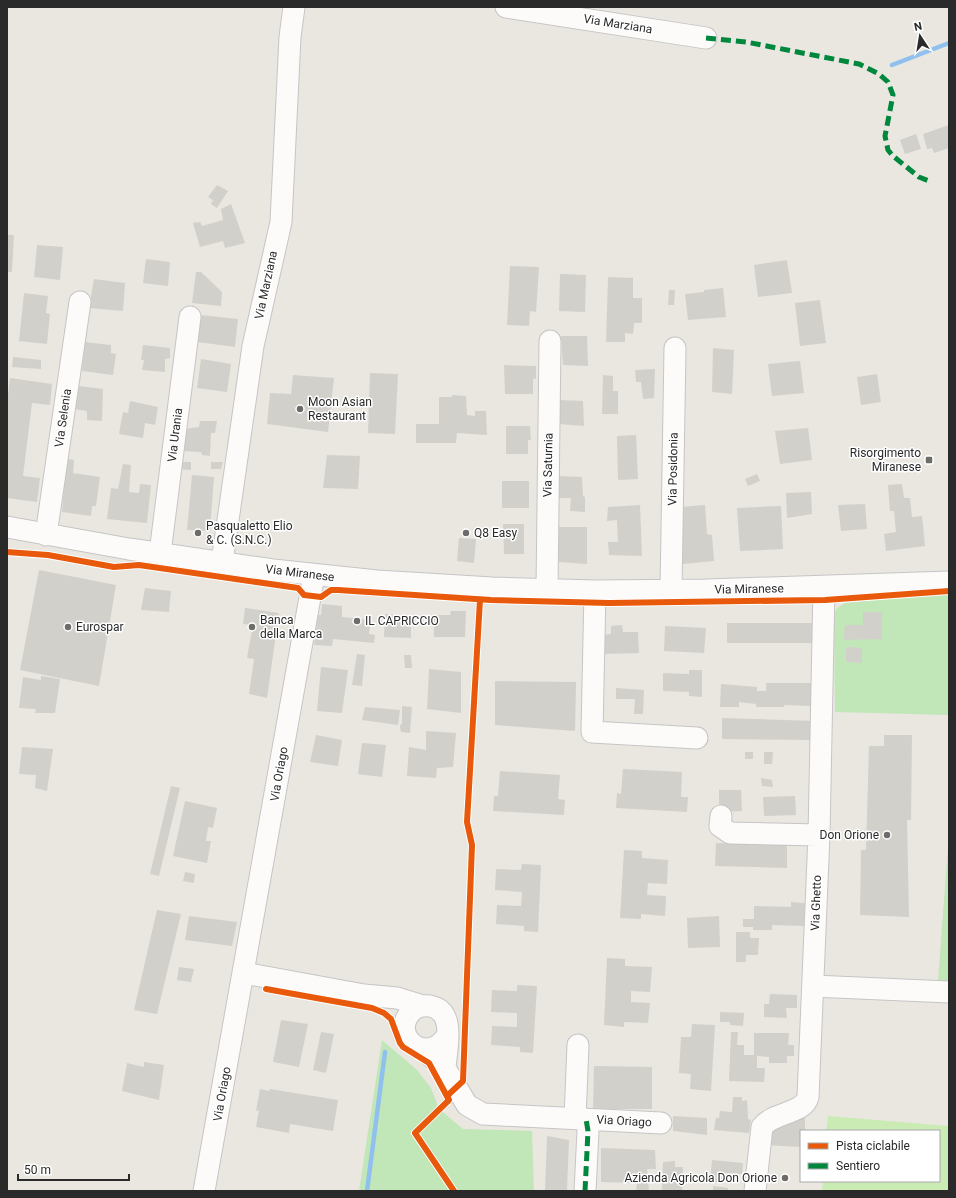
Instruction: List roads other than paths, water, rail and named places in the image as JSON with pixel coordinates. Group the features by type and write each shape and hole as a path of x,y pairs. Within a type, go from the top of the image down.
{"street":[{"name":"Via Marziana","path":"222,562 253,346 281,222 290,37 294,7"},
{"name":"Via Marziana","path":"506,7 706,38"},
{"name":"Via Selenia","path":"46,535 80,302"},
{"name":"Via Urania","path":"160,553 190,317"},
{"name":"Via Saturnia","path":"547,590 550,341"},
{"name":"Via Posidonia","path":"671,590 675,348"},
{"name":"Via Miranese","path":"7,527 46,535 160,553 377,581 547,590 595,591 824,587 949,582"},
{"name":"Via Miranese","path":"902,583 936,576 949,570"},
{"name":"Via Oriago","path":"204,1191 314,574"},
{"name":"Via Ghetto","path":"754,1191 762,1127 773,1118 802,1106 808,1099 819,835 825,600 824,587"},
{"path":"595,591 592,732 697,738"},
{"path":"721,816 720,826 730,833 819,835"},
{"name":"Via Oriago","path":"244,973 364,995 397,998 423,1006 435,1007 445,1016 448,1029 445,1068"},
{"path":"813,986 949,992"},
{"name":"Via Oriago","path":"364,995 392,1010 411,1043 422,1049 445,1068 467,1105 478,1112 491,1116 580,1118 661,1123"},
{"path":"404,1031 407,1017 412,1011 423,1006"},
{"path":"422,1049 437,1047 447,1036"},
{"name":"Via Oriago","path":"578,1045 580,1118 588,1131 585,1191"}],"waterway":[{"path":"892,65 949,43"},
{"path":"367,1191 385,1052"}],"place":[{"name":"Moon Asian Restaurant","path":"300,409"},
{"name":"Risorgimento Miranese","path":"929,460"},
{"name":"Pasqualetto Elio & C. (S.N.C.)","path":"198,533"},
{"name":"Q8 Easy","path":"466,533"},
{"name":"IL CAPRICCIO","path":"357,621"},
{"name":"Eurospar","path":"68,627"},
{"name":"Banca della Marca","path":"252,627"},
{"name":"Don Orione","path":"887,835"},
{"name":"Azienda Agricola Don Orione","path":"785,1178"}]}
